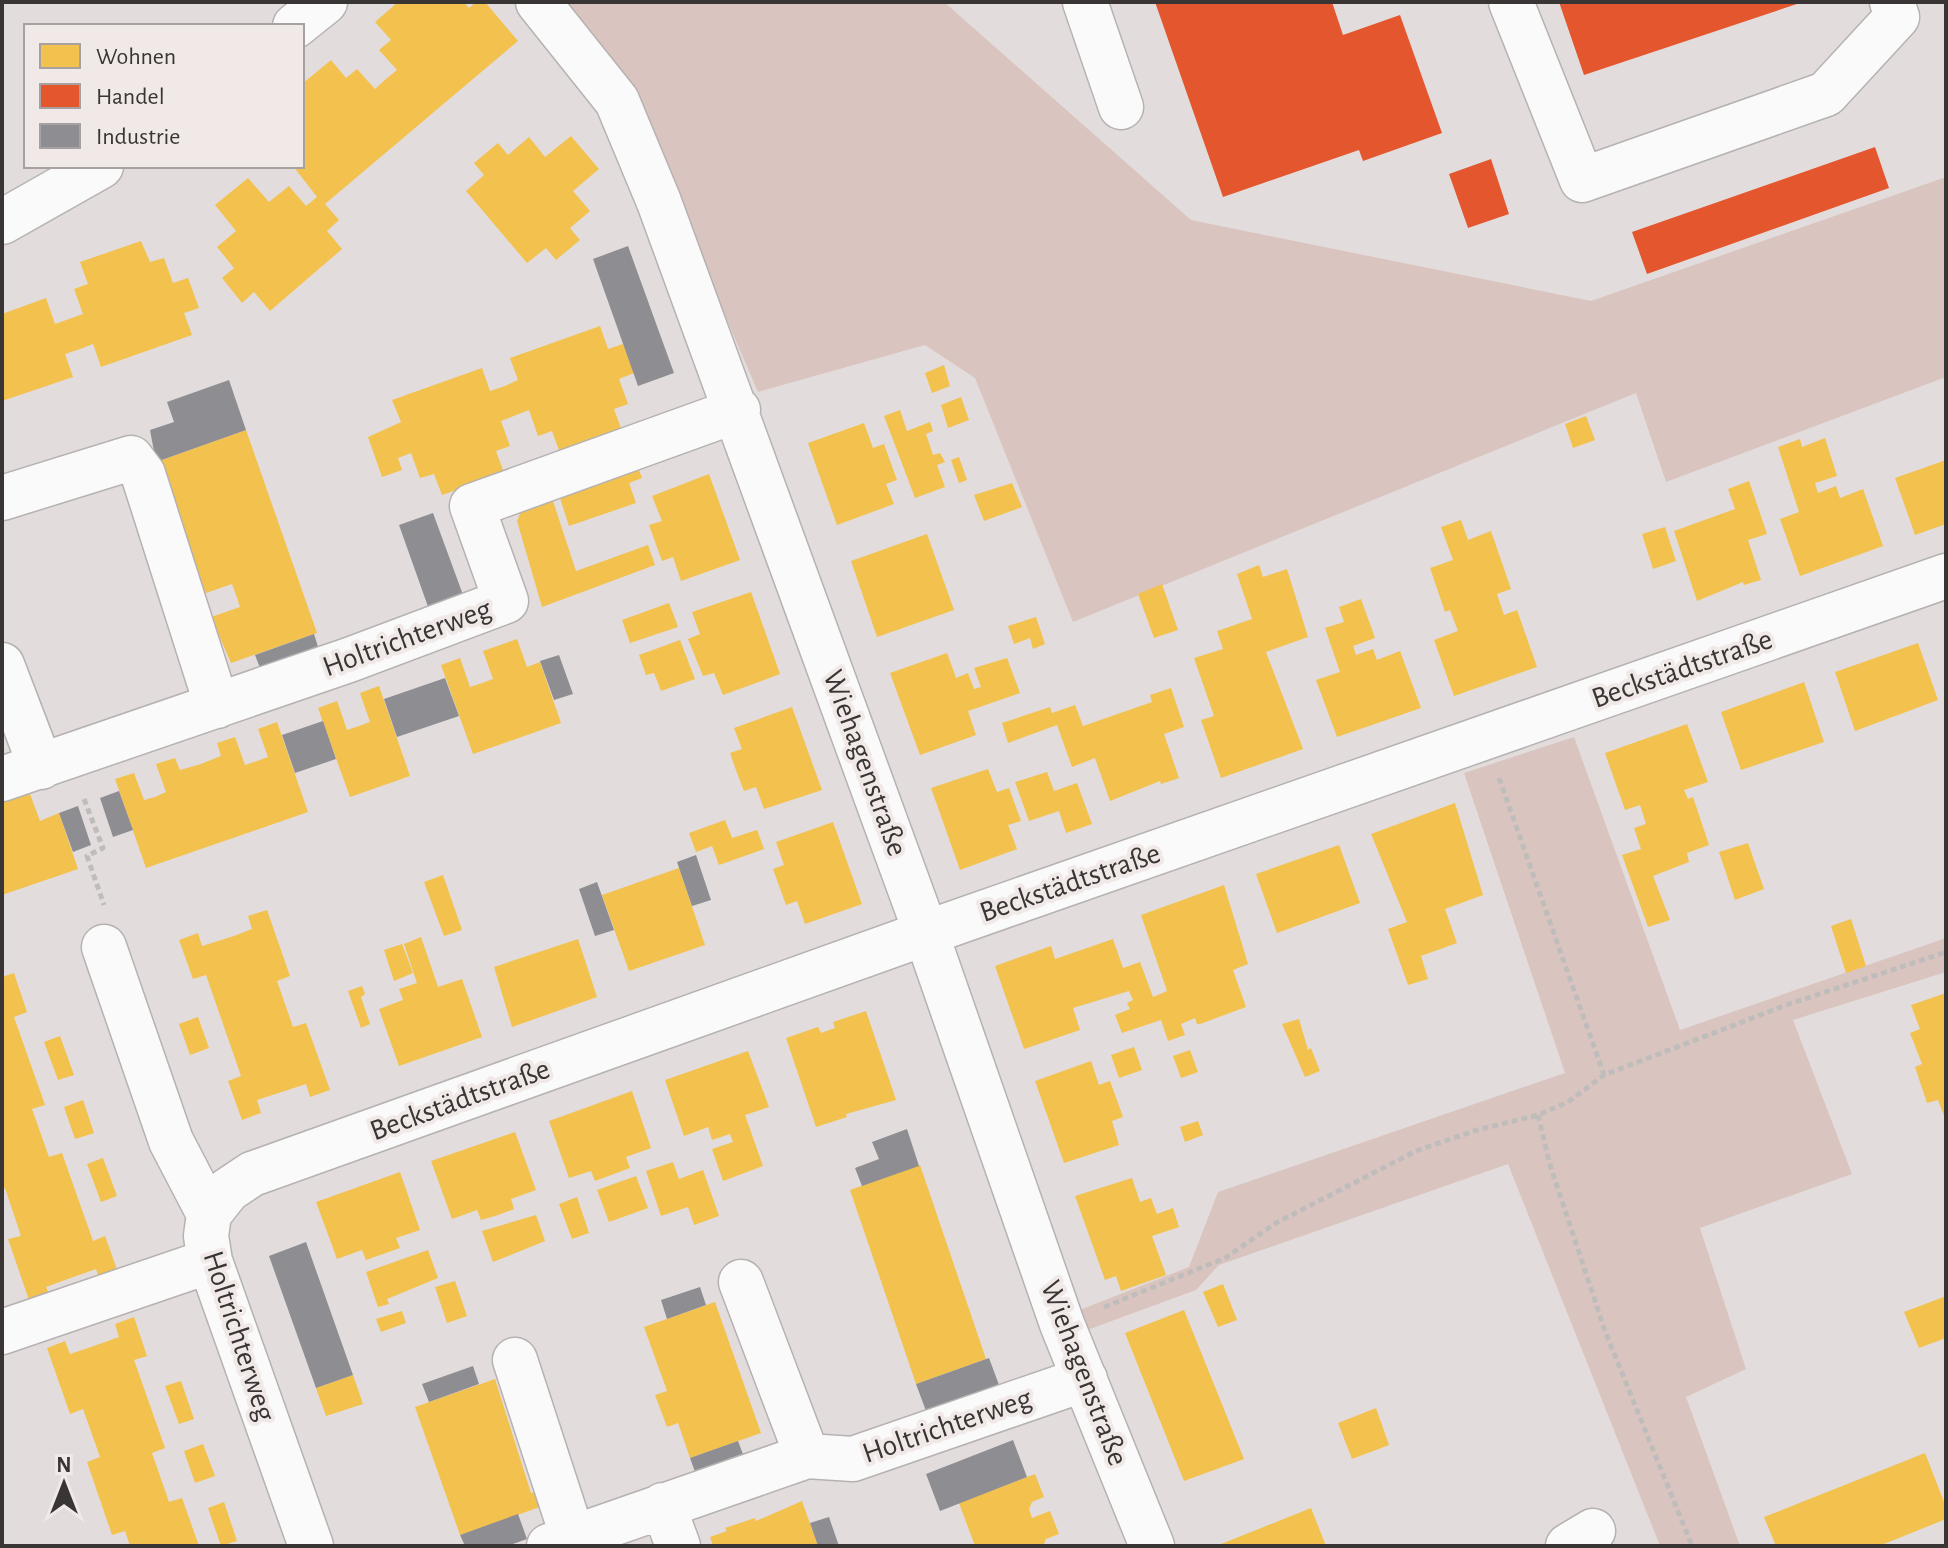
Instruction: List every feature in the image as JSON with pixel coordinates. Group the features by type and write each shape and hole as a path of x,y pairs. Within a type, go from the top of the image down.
{"street":[{"path":"298,24 325,2"},
{"name":"Wiehagenstraße","path":"538,2 617,101 738,410 926,933 1062,1324 1152,1546"},
{"path":"1085,2 1121,107"},
{"path":"1511,2 1582,180 1826,94 1897,17 1892,2"},
{"path":"2,222 97,168"},
{"name":"Holtrichterweg","path":"21,773 506,601 472,506 738,410"},
{"path":"2,498 131,458 143,474 217,706"},
{"name":"Beckstädtstraße","path":"209,1214 228,1190 252,1174 926,933 1946,576"},
{"path":"2,665 21,773"},
{"name":"Holtrichterweg","path":"104,947 171,1141 209,1214 206,1236 210,1261 311,1546"},
{"path":"2,1332 210,1261"},
{"path":"741,1282 807,1456"},
{"name":"Holtrichterweg","path":"515,1360 561,1542 807,1456 853,1459 1085,1379"},
{"path":"663,1505 678,1546"}],"path":[{"path":"1486,738 1604,1075"},
{"path":"21,773 56,805 83,796 103,848 87,856 118,941 104,947"},
{"path":"1062,1324 1225,1258 1276,1223 1416,1151 1538,1115 1568,1102 1604,1075 1789,1004 1946,952"},
{"path":"1538,1115 1557,1186 1610,1345 1692,1546"}],"shaded area":[{"path":"552,2 944,2 1191,220 1591,301 1946,177 1946,377 1666,482 1636,393 1073,622 975,378 925,345 758,392 671,190"},
{"path":"1574,737 1680,1030 1946,938 1946,972 1793,1020 1852,1174 1700,1228 1746,1369 1686,1397 1740,1546 1660,1546 1508,1164 1219,1265 1196,1290 1071,1336 1062,1317 1189,1267 1218,1192 1565,1073 1464,773"}],"building: Wohnen":[{"path":"398,2 464,2 469,8 476,2 485,2 518,41 325,204 339,220 327,231 342,249 270,311 254,292 242,303 222,278 234,268 217,247 236,231 215,205 248,178 269,202 289,186 306,206 317,197 295,168 304,168 304,82 331,60 346,78 357,69 375,89 397,70 379,50 391,40 375,22"},
{"path":"571,136 599,169 573,191 590,211 570,228 580,240 556,260 546,248 527,263 466,191 484,175 474,163 498,143 508,155 529,137 545,157"},
{"path":"141,241 150,262 164,258 173,283 188,278 199,308 184,313 192,335 101,367 93,344 65,354 73,377 2,401 2,314 46,298 55,324 83,314 74,289 88,284 80,262"},
{"path":"600,326 608,349 623,344 634,373 619,379 628,404 614,409 622,431 560,453 552,431 538,436 529,410 501,421 510,446 496,451 504,473 442,495 434,474 420,478 411,453 398,458 402,470 382,477 368,437 401,422 392,400 482,368 490,391 505,386 518,380 510,358"},
{"path":"944,365 950,386 932,393 925,373"},
{"path":"961,397 969,420 948,428 941,405"},
{"path":"900,410 907,431 930,422 933,431 926,434 933,455 940,453 945,462 937,465 945,487 915,498 884,416"},
{"path":"1586,416 1595,440 1573,448 1565,424"},
{"path":"864,423 873,448 884,444 897,480 886,484 894,504 837,525 808,443"},
{"path":"246,430 317,633 231,663 211,617 240,607 232,584 203,594 186,534 182,536 156,462"},
{"path":"1825,438 1837,476 1815,483 1818,493 1836,486 1840,498 1863,489 1883,546 1800,576 1780,519 1799,512 1778,447 1800,439 1802,447"},
{"path":"959,457 967,480 959,483 951,460"},
{"path":"1946,460 1946,524 1915,535 1895,478"},
{"path":"637,465 642,478 629,483 636,503 569,526 558,492"},
{"path":"709,474 740,560 681,581 673,557 662,561 649,525 662,521 652,496"},
{"path":"1749,481 1767,534 1748,540 1761,580 1744,585 1743,582 1697,601 1674,531 1735,509 1728,489"},
{"path":"1012,483 1022,507 984,521 974,495"},
{"path":"551,495 576,571 648,545 655,565 542,607 517,521 521,511"},
{"path":"1461,520 1468,540 1491,531 1511,589 1497,594 1504,615 1517,610 1537,667 1454,696 1434,640 1458,631 1450,610 1445,612 1430,568 1453,560 1441,527"},
{"path":"1665,527 1676,561 1653,569 1642,534"},
{"path":"927,534 954,610 877,637 851,561"},
{"path":"1259,565 1263,577 1287,569 1308,637 1266,652 1303,749 1221,778 1201,720 1214,716 1194,658 1223,649 1217,631 1252,619 1237,574"},
{"path":"1162,584 1178,630 1154,638 1138,594"},
{"path":"751,592 780,674 723,695 714,673 703,676 688,639 700,634 692,612"},
{"path":"1361,599 1375,638 1353,646 1356,655 1373,649 1377,660 1400,651 1421,708 1337,737 1316,680 1340,672 1325,628 1344,622 1339,607"},
{"path":"669,603 678,627 630,643 622,620"},
{"path":"1036,617 1045,644 1033,649 1030,638 1014,644 1008,626"},
{"path":"517,639 527,667 540,662 561,723 473,754 441,665 460,658 470,687 482,683 493,679 483,651"},
{"path":"680,640 695,679 661,691 654,673 646,675 639,655"},
{"path":"1918,643 1938,700 1855,731 1835,672"},
{"path":"947,653 956,678 968,673 974,689 981,687 974,668 1007,658 1020,693 968,711 976,735 920,755 890,673"},
{"path":"1804,682 1824,742 1741,770 1721,712"},
{"path":"379,686 410,776 350,797 318,708 337,701 347,730 359,726 370,722 360,693"},
{"path":"1171,688 1184,727 1164,734 1179,778 1161,784 1160,781 1110,801 1095,758 1072,767 1057,725 1008,743 1002,723 1050,707 1052,713 1075,705 1083,726 1152,702 1150,695"},
{"path":"792,707 822,790 764,809 756,787 744,791 737,773 730,753 742,749 734,728"},
{"path":"277,722 308,812 146,868 115,779 134,773 144,800 155,797 166,792 156,764 175,758 180,770 201,764 221,756 217,743 235,737 245,765 257,761 268,757 258,729"},
{"path":"1687,724 1708,782 1684,790 1688,799 1693,797 1709,845 1687,853 1689,862 1653,876 1670,920 1648,927 1622,855 1641,849 1634,828 1646,824 1640,805 1625,810 1605,753"},
{"path":"988,769 997,792 1009,788 1021,821 1008,825 1017,849 960,870 931,788"},
{"path":"1047,772 1054,791 1077,783 1092,824 1066,833 1059,811 1029,821 1015,782"},
{"path":"27,786 40,821 59,813 78,869 2,895 2,799"},
{"path":"1455,803 1483,895 1445,909 1457,943 1421,956 1428,979 1408,985 1388,929 1407,922 1371,834"},
{"path":"725,820 732,838 757,830 764,849 719,865 712,846 696,852 689,833"},
{"path":"833,822 862,904 805,924 797,901 786,905 773,869 784,865 776,842"},
{"path":"1748,843 1764,889 1735,900 1719,852"},
{"path":"1339,845 1360,903 1277,933 1256,874"},
{"path":"679,868 705,945 629,971 602,895"},
{"path":"443,875 462,930 444,936 424,882"},
{"path":"1224,885 1248,964 1233,970 1246,1007 1200,1024 1195,1018 1181,1024 1185,1035 1168,1041 1161,1020 1122,1033 1115,1015 1130,1009 1127,1003 1133,1000 1129,991 1073,1008 1080,1030 1024,1049 995,966 1051,946 1055,959 1113,939 1123,968 1140,962 1153,997 1167,991 1141,915"},
{"path":"267,910 290,976 277,981 293,1027 306,1023 330,1090 310,1097 306,1084 257,1100 261,1113 242,1120 228,1081 241,1076 206,975 193,979 179,940 198,933 202,946 234,936 252,929 248,916"},
{"path":"1851,919 1866,966 1846,973 1831,926"},
{"path":"421,937 438,987 462,979 482,1037 399,1066 379,1009 403,1000 399,989 417,983 404,944"},
{"path":"578,939 597,997 512,1027 494,967"},
{"path":"402,944 413,973 394,981 384,950"},
{"path":"14,973 27,1012 14,1017 45,1105 32,1109 49,1157 62,1153 93,1241 105,1236 119,1275 100,1281 96,1269 46,1287 51,1299 31,1306 8,1239 21,1236 5,1188 2,1189 2,977"},
{"path":"362,986 365,994 361,997 370,1024 361,1028 348,991"},
{"path":"1946,993 1946,1121 1938,1100 1927,1103 1915,1067 1922,1064 1910,1033 1920,1029 1911,1005"},
{"path":"866,1011 896,1100 846,1114 847,1117 816,1127 786,1038 818,1027 821,1033 835,1028 833,1022"},
{"path":"198,1017 209,1048 190,1055 179,1024"},
{"path":"1299,1019 1308,1050 1311,1048 1320,1071 1305,1077 1282,1024"},
{"path":"60,1036 74,1075 58,1080 44,1042"},
{"path":"1134,1047 1142,1070 1119,1078 1111,1055"},
{"path":"1190,1050 1198,1072 1181,1078 1173,1056"},
{"path":"748,1051 769,1107 745,1115 763,1166 723,1181 712,1149 733,1142 730,1134 712,1140 708,1127 684,1136 665,1080"},
{"path":"1091,1061 1099,1085 1110,1081 1123,1117 1112,1121 1119,1145 1064,1163 1035,1081"},
{"path":"632,1091 651,1148 626,1157 630,1168 595,1181 591,1171 569,1178 549,1121"},
{"path":"83,1100 94,1133 75,1139 64,1107"},
{"path":"1198,1121 1203,1135 1185,1142 1180,1127"},
{"path":"515,1132 536,1190 511,1199 514,1209 498,1215 481,1220 477,1210 452,1219 431,1161"},
{"path":"103,1158 117,1196 101,1202 87,1164"},
{"path":"673,1162 679,1179 703,1170 719,1216 694,1225 688,1207 661,1216 646,1171"},
{"path":"920,1165 986,1359 916,1384 850,1190"},
{"path":"400,1172 420,1230 396,1238 400,1248 366,1260 362,1250 337,1259 316,1202"},
{"path":"636,1176 648,1208 609,1222 597,1190"},
{"path":"1132,1178 1140,1202 1151,1198 1157,1214 1173,1208 1179,1227 1152,1236 1166,1275 1121,1291 1116,1276 1105,1280 1075,1196"},
{"path":"577,1197 589,1233 572,1239 559,1204"},
{"path":"536,1215 545,1241 493,1262 482,1231"},
{"path":"428,1250 438,1278 387,1299 389,1304 378,1307 366,1272"},
{"path":"455,1281 467,1316 447,1323 435,1287"},
{"path":"1223,1284 1237,1320 1218,1327 1203,1292"},
{"path":"1946,1296 1946,1338 1919,1348 1904,1312"},
{"path":"715,1302 761,1433 690,1458 678,1423 667,1427 655,1395 667,1391 644,1327"},
{"path":"1184,1310 1244,1459 1184,1481 1125,1333"},
{"path":"402,1311 406,1323 381,1332 376,1319"},
{"path":"134,1317 147,1356 134,1360 165,1448 152,1453 169,1502 182,1498 199,1546 130,1546 125,1531 112,1535 87,1462 100,1457 83,1409 70,1414 47,1348 65,1341 70,1354 119,1337 115,1324"},
{"path":"353,1375 363,1404 326,1416 316,1388"},
{"path":"495,1379 531,1493 534,1492 540,1507 460,1535 415,1407"},
{"path":"181,1381 194,1419 179,1424 165,1386"},
{"path":"1376,1408 1389,1445 1352,1459 1338,1423"},
{"path":"203,1444 215,1476 195,1483 184,1451"},
{"path":"1925,1453 1946,1507 1946,1519 1879,1546 1776,1546 1764,1517"},
{"path":"1035,1474 1044,1497 1032,1502 1029,1509 1032,1518 1050,1511 1059,1534 1046,1539 1043,1546 975,1546 959,1503"},
{"path":"802,1501 818,1546 713,1546 710,1537 727,1531 725,1528 755,1518 756,1521"},
{"path":"224,1502 237,1541 221,1546 208,1508"},
{"path":"1311,1508 1326,1546 1221,1544"}],"building: Handel":[{"path":"1155,2 1332,2 1343,35 1400,15 1442,133 1363,161 1359,150 1223,197"},
{"path":"1559,2 1800,2 1800,3 1584,75"},
{"path":"1875,147 1889,188 1647,274 1632,232"},
{"path":"1491,159 1509,214 1468,228 1449,174"}],"building: Industrie":[{"path":"628,246 674,373 638,386 593,259"},
{"path":"229,380 246,430 156,462 150,430 174,422 167,402"},
{"path":"433,513 466,603 431,615 399,525"},
{"path":"314,634 320,653 262,673 255,655"},
{"path":"559,655 573,694 554,700 540,661"},
{"path":"445,678 459,716 397,737 384,699"},
{"path":"323,721 336,759 295,773 282,735"},
{"path":"119,791 133,830 113,837 100,798"},
{"path":"78,806 91,845 73,852 59,813"},
{"path":"696,855 711,900 692,906 677,862"},
{"path":"597,882 614,930 595,936 579,889"},
{"path":"907,1129 919,1166 862,1186 855,1168 879,1159 872,1142"},
{"path":"306,1242 353,1375 316,1388 269,1256"},
{"path":"700,1287 706,1305 667,1319 661,1300"},
{"path":"989,1358 1002,1393 929,1419 916,1384"},
{"path":"473,1366 479,1384 429,1402 422,1384"},
{"path":"1013,1440 1027,1477 940,1511 926,1474"},
{"path":"738,1441 747,1465 699,1483 690,1458"},
{"path":"518,1514 527,1539 507,1546 465,1546 460,1535"},
{"path":"829,1517 839,1546 818,1546 810,1523"}]}
